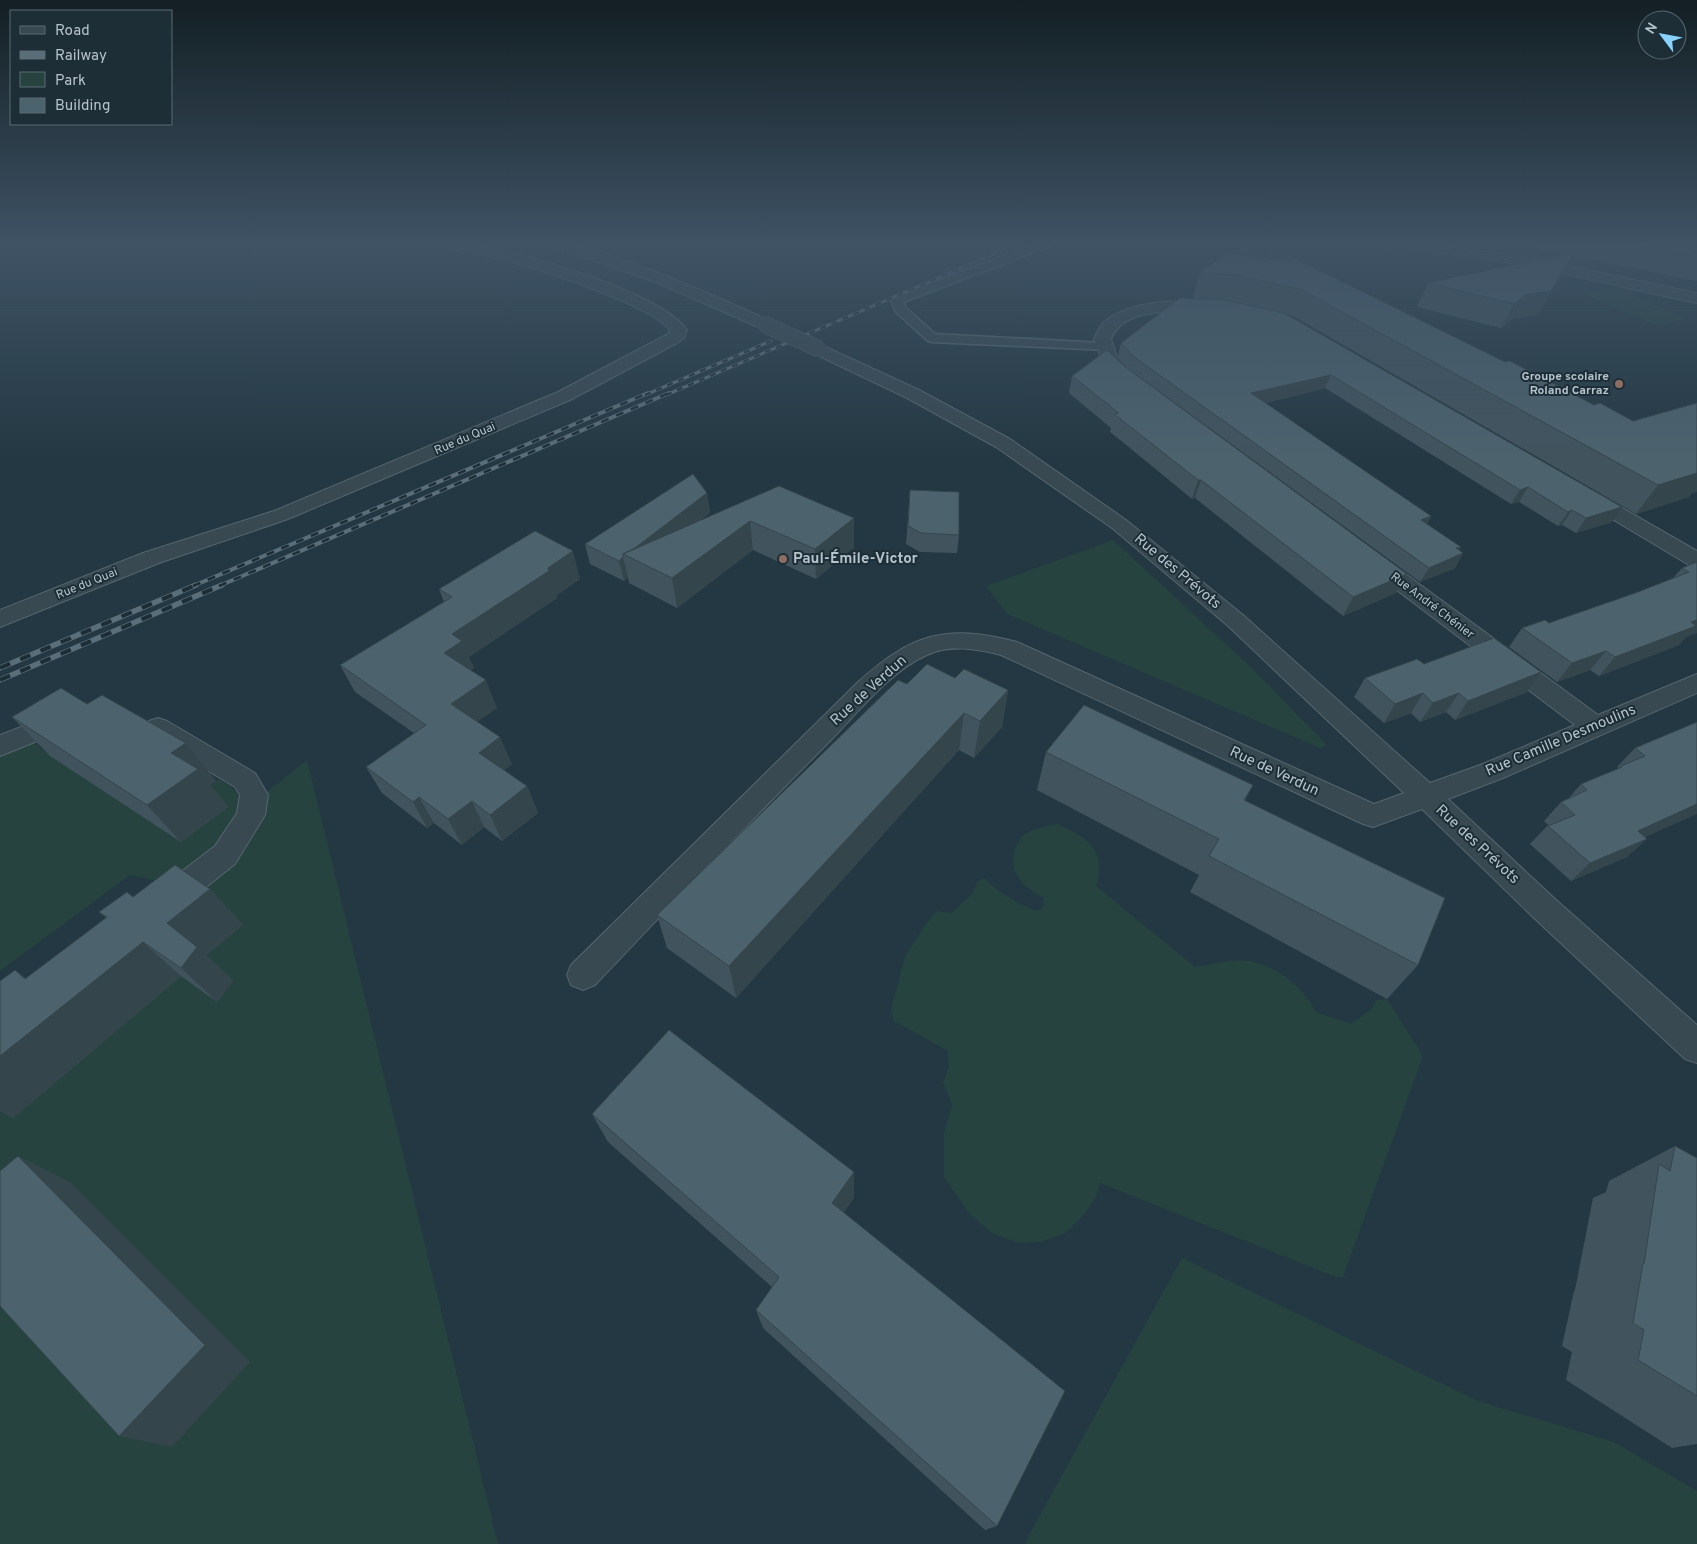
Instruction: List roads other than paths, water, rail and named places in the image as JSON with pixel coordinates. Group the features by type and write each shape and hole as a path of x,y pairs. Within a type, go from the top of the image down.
{"street":[{"name":"Rue du Quai","path":"0,619 151,558 281,515 564,396 678,335 679,330 674,323 663,316"},
{"name":"Rue des Prévots","path":"746,316 921,398 1004,444 1119,524 1235,620 1697,1047"},
{"path":"1124,316 1108,327 1102,336 1102,346 1109,360 1142,389"},
{"path":"1568,484 1697,560"},
{"name":"Rue André Chénier","path":"1355,548 1594,726"},
{"name":"Rue de Verdun","path":"583,974 787,767 895,664 916,650 936,643 966,640 1008,648 1373,816 1399,808 1424,796"},
{"name":"Rue Camille Desmoulins","path":"1424,796 1492,771 1697,683"},
{"path":"0,746 85,711"},
{"path":"133,714 245,780 254,795 251,815 238,838 225,855 149,914"}],"lane":[{"path":"907,316 932,338 1102,346"}],"railway":[{"path":"666,395 850,316"},
{"path":"645,395 771,341"},
{"path":"193,586 648,393"},
{"path":"219,586 669,393"},
{"path":"0,668 196,585"},
{"path":"0,680 222,585"}],"place":[{"name":"Groupe scolaire Roland Carraz","path":"1619,384"},
{"name":"Paul-Émile-Victor","path":"783,559"}]}
